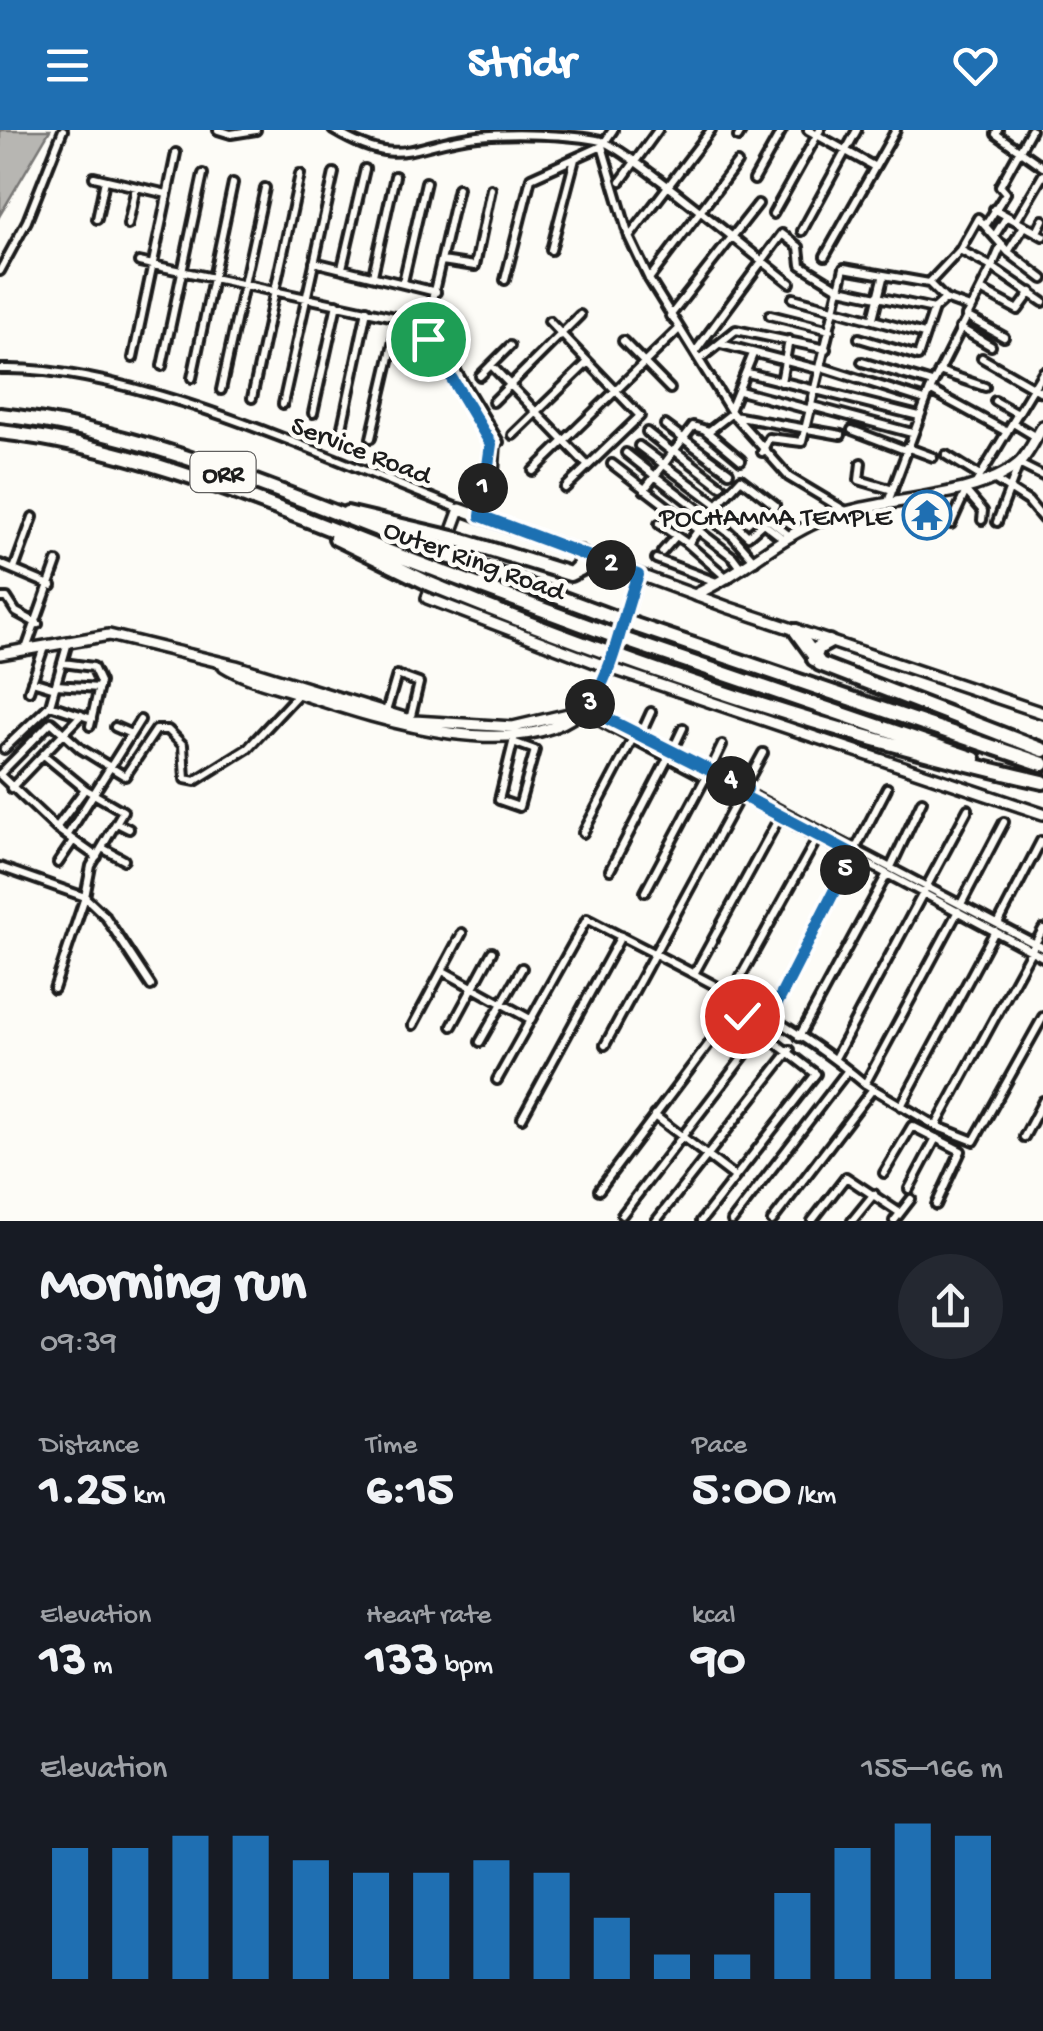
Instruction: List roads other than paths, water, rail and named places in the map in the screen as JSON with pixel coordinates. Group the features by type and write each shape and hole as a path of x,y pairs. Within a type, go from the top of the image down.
{"highway":[{"name":"Outer Ring Road","path":"0,414 68,425 142,444 619,620 1043,764"},
{"name":"Outer Ring Road","path":"0,432 64,442 137,460 613,636 1043,782"},
{"path":"325,510 373,516 570,574 598,560"},
{"path":"320,526 351,548 611,662 1043,782"},
{"path":"570,574 580,565 580,554"},
{"path":"796,631 814,659 1043,750"},
{"path":"814,659 818,648 830,642"}],"main road":[{"path":"694,594 732,577 789,539 844,510 964,489 978,480 992,478 1019,464 1043,426"},
{"name":"Service Road","path":"460,509 730,608 1043,713"},
{"path":"460,509 427,598 1043,814"},
{"path":"222,665 390,724 517,739 566,720 580,710 611,662 638,575"},
{"path":"730,608 723,593 732,577"},
{"path":"0,654 109,635 410,720 513,728 580,710"}],"street":[{"path":"0,271 27,221 62,130"},
{"path":"218,130 231,134 256,130"},
{"path":"333,130 358,145 384,153 414,153 481,136 543,134 603,144 790,283"},
{"path":"574,130 576,140"},
{"path":"505,280 532,178 603,144 612,130"},
{"path":"620,181 658,130"},
{"path":"630,237 711,130"},
{"path":"754,180 782,130"},
{"path":"808,130 818,132 876,167"},
{"path":"802,231 857,130"},
{"path":"825,256 896,130"},
{"path":"998,130 996,134 1043,171 1016,221"},
{"path":"987,223 1006,193 1000,186 1031,130"},
{"path":"773,214 818,132"},
{"path":"603,144 630,237 649,279 732,413 762,452 789,478 844,510"},
{"path":"133,358 176,153"},
{"path":"551,250 575,158"},
{"path":"649,279 737,163"},
{"path":"342,268 365,169"},
{"path":"283,404 334,172"},
{"path":"162,366 202,174"},
{"path":"252,398 300,174"},
{"path":"372,275 394,176"},
{"path":"94,178 167,194"},
{"path":"97,220 105,180"},
{"path":"404,282 426,182"},
{"path":"192,378 233,183"},
{"path":"128,225 136,187"},
{"path":"220,390 264,188"},
{"path":"425,330 458,188"},
{"path":"441,261 475,266 491,189"},
{"path":"1030,196 1043,203"},
{"path":"670,316 758,204"},
{"path":"994,209 1040,234 1043,220"},
{"path":"995,234 1007,216"},
{"path":"929,283 960,250 978,218 987,223 1008,252 1043,280"},
{"path":"1008,252 1024,226"},
{"path":"697,355 782,234 799,247 800,265 840,289 934,309"},
{"path":"888,502 925,400 1002,244"},
{"path":"960,250 1043,302"},
{"path":"1030,266 1043,260"},
{"path":"139,262 367,310 425,330 495,443 481,516"},
{"path":"314,262 436,292"},
{"path":"762,452 768,438 802,444 844,268 883,278 929,283 1004,337"},
{"path":"873,318 883,278"},
{"path":"980,290 1018,310 1031,292"},
{"path":"793,298 924,334"},
{"path":"859,338 918,356 934,309 946,298"},
{"path":"313,414 337,304"},
{"path":"342,428 367,310"},
{"path":"492,402 580,315"},
{"path":"770,315 830,330"},
{"path":"371,438 399,318"},
{"path":"548,321 640,416 565,488"},
{"path":"960,328 990,346"},
{"path":"532,471 678,330"},
{"path":"697,355 721,344 736,330 826,349"},
{"path":"781,382 790,340"},
{"path":"623,341 670,389"},
{"path":"721,344 821,368 925,400"},
{"path":"480,376 510,346"},
{"path":"644,490 692,426 709,431 732,413 754,354"},
{"path":"982,358 1043,393"},
{"path":"513,435 588,362"},
{"path":"862,362 931,387 1007,432"},
{"path":"491,365 588,466"},
{"name":"Service Road","path":"0,369 52,370 133,390 460,509"},
{"path":"938,371 985,387"},
{"path":"946,455 978,480 1043,372"},
{"path":"748,373 918,416"},
{"path":"740,392 912,433"},
{"path":"995,401 1018,414"},
{"path":"732,413 841,435"},
{"path":"1013,423 1036,436"},
{"path":"665,425 729,472"},
{"path":"704,430 740,460"},
{"path":"852,430 933,457"},
{"path":"648,432 721,486"},
{"path":"639,446 714,502"},
{"path":"626,453 708,517 756,562"},
{"path":"859,480 861,463"},
{"path":"612,464 733,556 732,577"},
{"path":"996,522 1019,464 1043,476"},
{"path":"845,477 893,490"},
{"path":"992,478 1042,516"},
{"path":"741,479 775,505 768,518 789,539 763,523 748,536 716,506 741,479"},
{"path":"951,524 964,489 983,510 982,520"},
{"path":"14,569 32,517"},
{"path":"688,544 708,517"},
{"path":"659,524 732,577"},
{"path":"676,536 659,555 732,577"},
{"path":"26,650 58,562"},
{"path":"0,564 50,583"},
{"path":"0,598 6,598 16,612 38,624"},
{"path":"4,749 50,706 68,642"},
{"path":"29,691 44,647"},
{"path":"50,706 91,723 98,688 93,667 63,662"},
{"path":"385,715 397,675 419,683 410,720"},
{"path":"32,681 98,688"},
{"path":"97,857 56,828 0,775 50,722 125,776 160,729 177,736 183,745 182,774 195,781 248,748 299,693"},
{"path":"580,710 745,792 1037,947 1043,956"},
{"path":"583,833 652,712"},
{"path":"11,788 81,716"},
{"path":"58,863 140,720"},
{"path":"115,727 132,734"},
{"path":"610,870 684,728"},
{"path":"517,739 536,752 518,807 499,800 517,739"},
{"path":"645,892 722,745"},
{"path":"604,1045 657,956 764,753"},
{"path":"45,756 84,789 124,811 90,866 85,897 54,989"},
{"path":"622,1215 763,1031 887,788"},
{"path":"56,828 84,789"},
{"path":"745,792 780,816 820,832"},
{"path":"799,1037 922,800"},
{"path":"835,1058 968,809"},
{"path":"694,974 780,816"},
{"path":"772,1221 869,1087 1004,822"},
{"path":"117,823 129,829"},
{"path":"730,996 820,832"},
{"path":"901,1106 1041,841"},
{"path":"104,848 124,860"},
{"path":"0,867 85,897 105,916 150,986"},
{"path":"496,1080 587,919 694,974 835,1058 869,1087 967,1141 978,1138 1043,1018"},
{"path":"894,1221 1043,929"},
{"path":"413,1025 462,932"},
{"path":"522,1118 621,936"},
{"path":"452,1026 492,952"},
{"path":"480,1042 522,968"},
{"path":"442,972 530,1020"},
{"path":"599,1190 729,1016 742,1016 814,1069 814,1078 701,1221"},
{"path":"656,1221 790,1050"},
{"path":"732,1221 848,1070"},
{"path":"1024,1137 1043,1101"},
{"path":"654,1115 735,1177"},
{"path":"884,1173 912,1126 936,1138 962,1154 936,1205"},
{"path":"812,1221 846,1176 900,1213"},
{"path":"852,1221 874,1194"}],"place":[{"name":"POCHAMMA TEMPLE","path":"927,515"}]}
